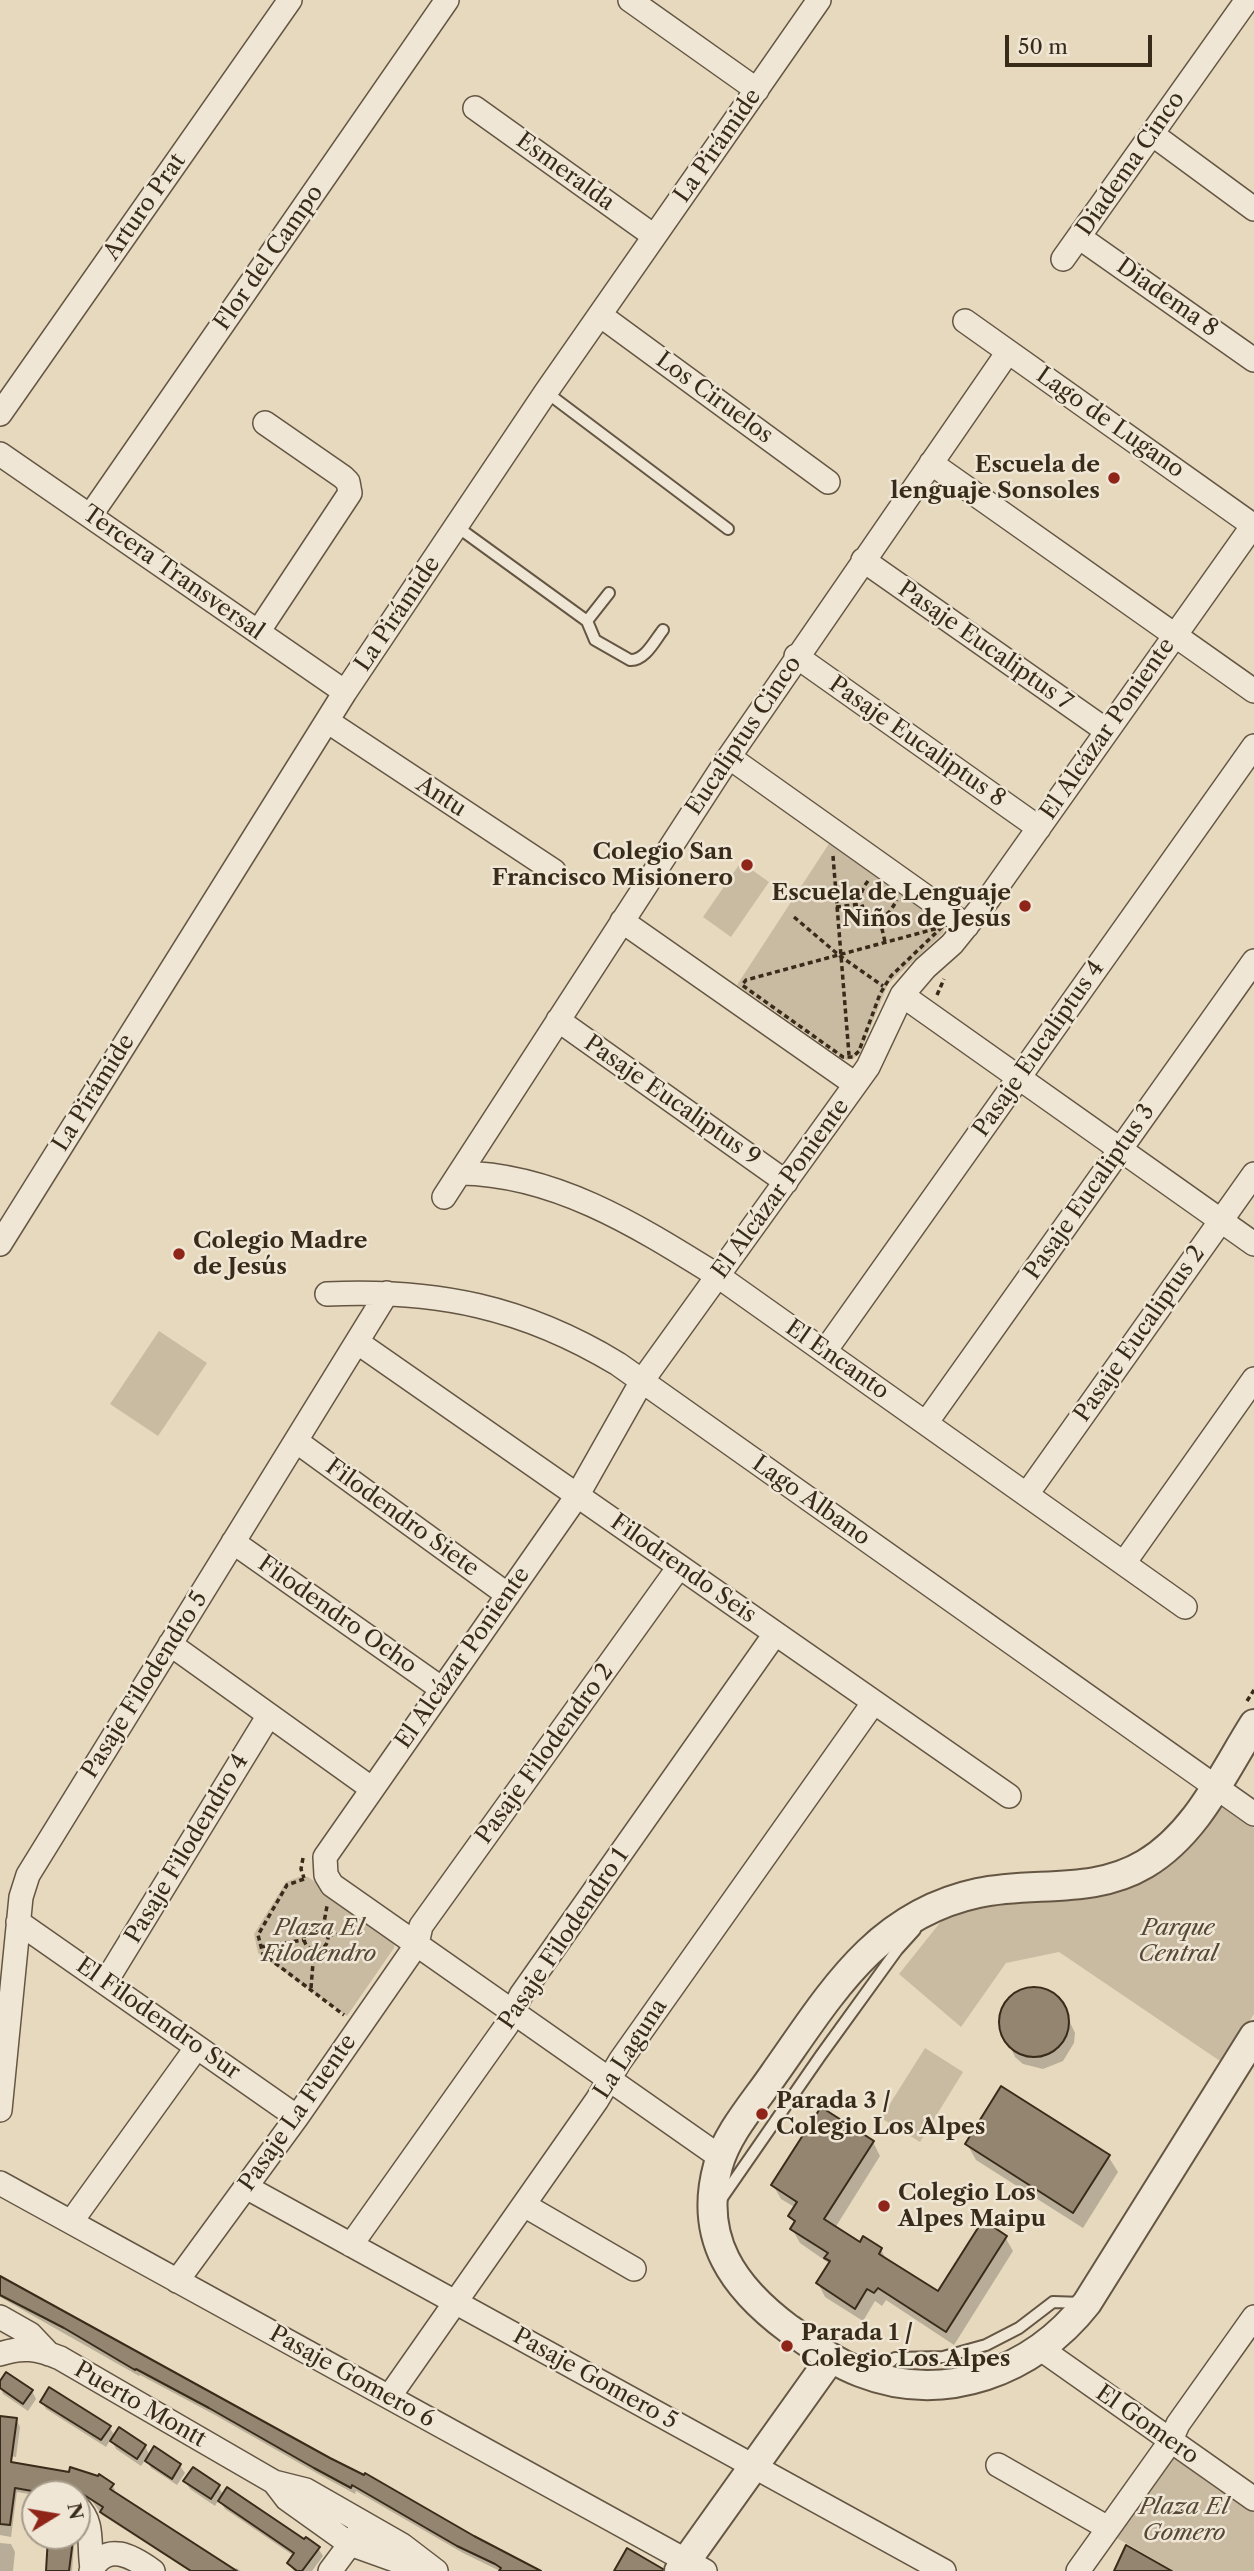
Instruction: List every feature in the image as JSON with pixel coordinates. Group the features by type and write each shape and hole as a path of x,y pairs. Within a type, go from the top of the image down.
{"street":[{"name":"Arturo Prat","path":"0,414 290,0"},
{"name":"Flor del Campo","path":"90,516 447,0"},
{"path":"629,0 757,90"},
{"name":"La Pirámide","path":"0,1244 345,692 546,392 819,0"},
{"name":"Diadema Cinco","path":"1063,259 1247,0"},
{"name":"Esmeralda","path":"475,108 654,236"},
{"path":"1152,134 1254,209"},
{"name":"Diadema 8","path":"1079,237 1254,360"},
{"name":"Los Ciruelos","path":"600,315 828,482"},
{"name":"Lago de Lugano","path":"965,321 1254,525"},
{"name":"Eucaliptus Cinco","path":"444,1197 796,656 1008,352"},
{"path":"258,632 350,494 348,482 344,477 265,423"},
{"name":"Tercera Transversal","path":"0,454 345,692"},
{"path":"931,463 1254,691"},
{"name":"El Alcázar Poniente","path":"417,1944 332,1885 324,1867 328,1849 577,1496 642,1381 868,1068 894,991 967,926 1254,525"},
{"name":"Pasaje Eucaliptus 7","path":"863,560 1107,731"},
{"name":"Pasaje Eucaliptus 8","path":"796,656 1039,828"},
{"name":"Antu","path":"327,721 554,871"},
{"name":"Pasaje Eucaliptus 4","path":"825,1351 1254,746"},
{"path":"729,757 967,926"},
{"path":"622,921 855,1084"},
{"name":"Pasaje Eucaliptus 3","path":"926,1423 1254,961"},
{"path":"894,991 1254,1244"},
{"name":"Pasaje Eucaliptus 9","path":"558,1020 786,1182"},
{"name":"El Encanto","path":"460,1173 475,1173 529,1183 570,1195 645,1231 718,1276 1185,1606"},
{"name":"Pasaje Eucaliptus 2","path":"1027,1494 1254,1174"},
{"name":"Pasaje Filodendro 5","path":"0,2110 18,1922 21,1897 28,1875 387,1293"},
{"name":"Lago Albano","path":"327,1294 415,1294 471,1302 530,1319 589,1346 1254,1814"},
{"name":"Filodrendo Seis","path":"357,1342 1009,1796"},
{"path":"1124,1563 1254,1379"},
{"name":"Filodendro Siete","path":"296,1441 508,1595"},
{"name":"Filodendro Ocho","path":"233,1542 442,1689"},
{"name":"Pasaje Filodendro 2","path":"417,1944 421,1926 679,1567"},
{"name":"Pasaje Filodendro 1","path":"351,2245 507,2025 521,1995 775,1634"},
{"path":"170,1644 371,1788"},
{"name":"La Laguna","path":"389,2397 874,1702"},
{"name":"Pasaje Filodendro 4","path":"105,1983 269,1715"},
{"path":"1254,1724 1200,1812 1180,1837 1160,1854 1126,1873 1094,1884 1008,1888 953,1900 927,1910 890,1932 854,1965 771,2080 720,2157 714,2185 714,2221 723,2256 741,2286 764,2310 831,2358 873,2377 926,2384 958,2381 1002,2370 1041,2349 1069,2325 1087,2303 1254,2036"},
{"name":"El Filodendro Sur","path":"18,1922 297,2117"},
{"path":"417,1944 720,2157"},
{"name":"Pasaje La Fuente","path":"177,2281 297,2117 417,1944"},
{"path":"71,2222 197,2047"},
{"name":"Pasaje Gomero 6","path":"0,2183 389,2397 690,2568"},
{"name":"Pasaje Gomero 5","path":"246,2187 944,2571"},
{"path":"524,2205 634,2269"},
{"path":"0,2317 30,2334 49,2354"},
{"path":"1078,2571 1170,2442 1178,2424 1254,2317"},
{"name":"Puerto Montt","path":"0,2354 15,2348 37,2349 49,2354 274,2482 306,2490 402,2545 434,2570"},
{"name":"El Gomero","path":"1041,2349 1254,2499"},
{"path":"690,2568 754,2466 831,2358"},
{"path":"998,2465 1108,2528"},
{"name":"Puerto Montt","path":"274,2482 287,2499 350,2544 406,2564 434,2570"},
{"path":"330,2571 365,2524"},
{"path":"91,2529 117,2541 126,2554 153,2571"},
{"path":"89,2550 91,2569"},
{"path":"91,2569 98,2560 107,2556 126,2554"}],"lane":[{"path":"546,392 728,529"},
{"path":"456,526 587,621 595,640 630,660 636,661 642,657 663,630"},
{"path":"587,621 609,593"},
{"path":"714,2221 722,2197 731,2182 897,1950 923,1922 953,1900"},
{"path":"873,2377 895,2358 943,2357 986,2345 1020,2328 1054,2302 1087,2303"}],"path":[{"path":"832,846 849,1057"},
{"path":"874,873 860,895 861,904 871,919 880,920 889,914 902,893"},
{"path":"836,907 861,904"},
{"path":"794,917 840,957 894,991"},
{"path":"936,917 942,928"},
{"path":"880,920 886,943"},
{"path":"894,991 891,976 942,928"},
{"path":"894,991 869,1020 859,1051 853,1057 843,1057 742,985 746,980 942,928"},
{"path":"304,1879 288,1885 258,1935 260,1947 263,1954 360,2025"},
{"path":"323,1928 328,1899"},
{"path":"315,1925 323,1928 328,1935 325,1946 314,1950 307,1947 303,1940 307,1928 315,1925"},
{"path":"328,1935 376,1932"},
{"path":"260,1947 303,1940"},
{"path":"311,1988 314,1950"}],"green space":[{"path":"832,839 942,918 945,926 943,933 888,984 860,1053 853,1059 846,1060 737,985"},
{"path":"741,862 769,882 731,937 703,917"},
{"path":"159,1331 207,1363 158,1436 110,1404"},
{"name":"Parque Central","path":"1215,1799 1254,1828 1254,2014 1223,2063 1059,1952 1006,1963 961,2027 899,1974 951,1909 996,1901 1119,1891 1185,1841"},
{"name":"Plaza El Filodendro","path":"308,1877 389,1933 395,1941 394,1948 347,2016 258,1953 254,1934 286,1882"},
{"path":"925,2048 963,2072 920,2142 881,2118"},
{"name":"Plaza El Gomero","path":"1173,2455 1254,2510 1254,2571 1174,2571 1110,2534"}],"building":[{"path":"1041,1987 1054,1993 1063,2002 1067,2008 1067,2036 1059,2047 1048,2055 1027,2057 1009,2047 1001,2036 999,2015 1009,1997 1020,1989"},
{"path":"1001,2086 1110,2155 1073,2213 965,2144"},
{"path":"821,2107 874,2141 824,2219 860,2242 863,2236 882,2248 879,2254 938,2291 983,2220 1007,2236 946,2332 878,2288 874,2293 867,2289 855,2309 816,2283 830,2261 824,2258 828,2253 790,2229 795,2221 788,2216 797,2202 771,2185"},
{"path":"0,2276 541,2571 499,2571 501,2568 495,2564 457,2546 352,2485 351,2488 0,2295"},
{"path":"6,2372 33,2390 23,2404 0,2388 0,2381"},
{"path":"49,2387 111,2426 101,2440 40,2402"},
{"path":"0,2416 17,2418 11,2462 69,2472 70,2467 98,2476 99,2474 114,2484 110,2489 237,2571 191,2571 100,2512 103,2507 91,2499 91,2480 21,2480 21,2489 15,2488 10,2525 0,2524"},
{"path":"119,2427 146,2445 137,2459 110,2441"},
{"path":"154,2446 181,2464 172,2479 145,2461"},
{"path":"193,2467 220,2485 211,2499 183,2481"},
{"path":"227,2487 320,2547 302,2571 297,2571 287,2563 294,2553 218,2501"},
{"path":"1126,2545 1172,2571 1114,2571"},
{"path":"627,2548 663,2569 663,2571 614,2571"},
{"path":"47,2550 72,2550 69,2571 46,2571"}],"place":[{"name":"Escuela de lenguaje Sonsoles","path":"1114,478"},
{"name":"Colegio San Francisco Misionero","path":"747,865"},
{"name":"Escuela de Lenguaje Niños de Jesús","path":"1025,906"},
{"name":"Colegio Madre de Jesús","path":"179,1254"},
{"name":"Parada 3 / Colegio Los Alpes","path":"762,2114"},
{"name":"Colegio Los Alpes Maipu","path":"884,2206"},
{"name":"Parada 1 / Colegio Los Alpes","path":"787,2346"}]}
